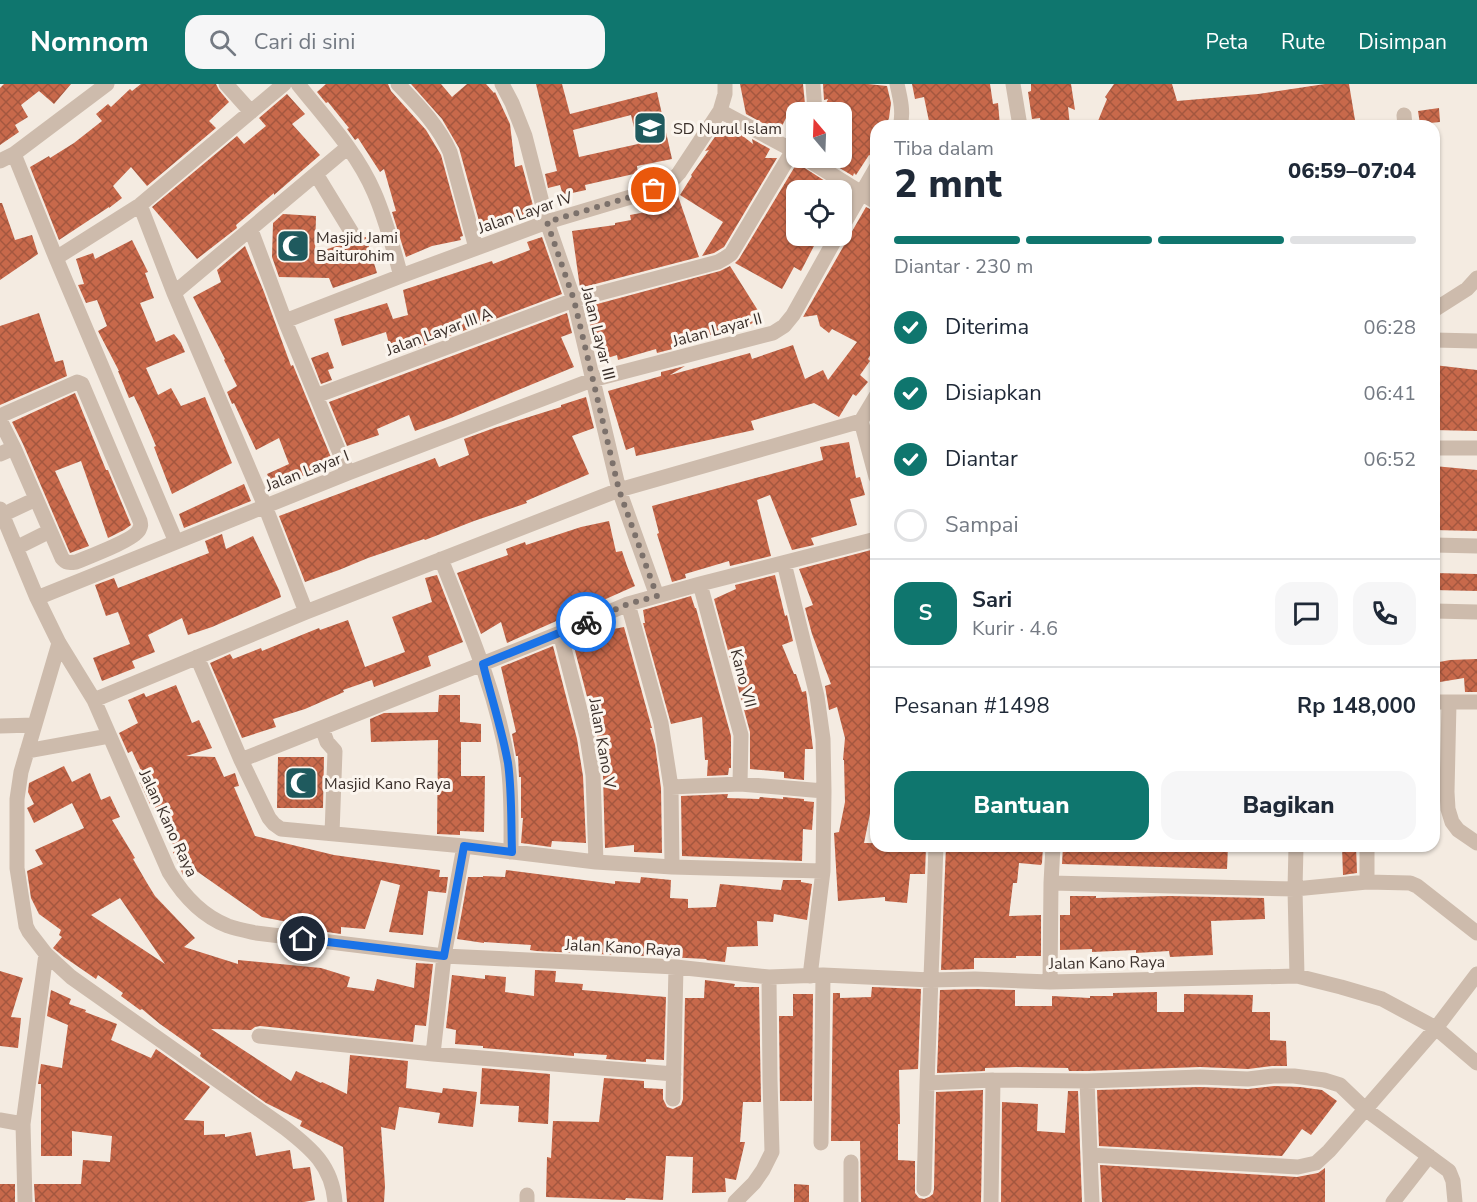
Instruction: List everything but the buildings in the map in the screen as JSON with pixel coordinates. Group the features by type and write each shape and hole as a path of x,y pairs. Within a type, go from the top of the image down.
{"street":[{"path":"0,161 14,154 106,84"},
{"path":"226,84 251,112"},
{"path":"56,258 140,205 284,84"},
{"path":"298,84 348,147 374,191 401,276"},
{"path":"398,84 424,111 446,142 476,248"},
{"name":"Jalan Layar III","path":"502,84 525,136 547,222 574,300 619,490 657,596"},
{"name":"Jalan Layar IV","path":"285,321 547,222 669,184 679,173 720,111 725,94 725,84"},
{"path":"813,84 814,102"},
{"path":"897,84 902,120"},
{"path":"1013,84 1019,120"},
{"path":"720,111 786,145"},
{"path":"174,293 348,147"},
{"path":"14,154 176,542"},
{"name":"Jalan Layar III A","path":"316,396 574,300 718,262 731,254 787,168"},
{"path":"824,168 870,198"},
{"path":"316,174 352,233"},
{"path":"852,210 870,178"},
{"path":"140,205 174,293 265,506 306,612"},
{"path":"251,230 285,321 348,473"},
{"name":"Jalan Layar II","path":"592,380 773,333 784,326 793,315 831,246"},
{"path":"1440,306 1467,289 1477,278"},
{"path":"1440,340 1477,341"},
{"name":"Jalan Layar I","path":"37,598 348,473 592,380"},
{"path":"80,382 141,525 139,530 131,537 67,563 62,558 36,498 7,451 0,418 80,382"},
{"path":"94,700 306,612 619,490 861,421 870,406"},
{"path":"861,421 870,455"},
{"path":"1440,448 1477,448"},
{"path":"1,512 36,498"},
{"name":"Jalan Kano Raya","path":"1,512 37,598 59,643 94,700 169,872 180,890 196,905 228,926 256,933 444,956 676,967 769,977 817,975 1050,982 1297,976 1382,999 1436,1028 1477,1063"},
{"path":"16,548 50,531"},
{"path":"241,760 628,604 870,541"},
{"path":"1440,545 1477,546"},
{"path":"441,559 483,664 503,739 510,784 512,852"},
{"path":"784,563 817,696 823,739 823,871 817,975 821,1143"},
{"name":"Kano VII","path":"700,584 741,735 740,784"},
{"path":"628,604 661,723 671,788 672,867"},
{"path":"1440,611 1477,612"},
{"name":"Jalan Kano V","path":"560,633 587,737 593,775 596,862"},
{"path":"59,643 21,772 17,799 17,868 26,926 46,954 71,977 307,1145 329,1173 335,1202"},
{"path":"196,657 269,818 281,829 464,846 596,862 672,867 823,871"},
{"path":"1477,702 1441,703 1448,809 1452,822 1458,830 1477,843"},
{"path":"0,726 34,725"},
{"path":"322,728 327,742 335,751 332,834"},
{"path":"27,751 109,736"},
{"path":"671,788 740,784 824,791"},
{"path":"433,1054 444,956 464,846"},
{"path":"924,1189 936,852"},
{"path":"1050,982 1053,852"},
{"path":"1296,852 1297,976"},
{"path":"1367,852 1367,882"},
{"path":"1051,883 1295,890 1367,882 1410,883 1477,933"},
{"path":"25,1202 23,1124 46,954"},
{"path":"673,1099 676,967"},
{"path":"1090,1155 1298,1167 1316,1163 1436,1028 1477,974"},
{"path":"735,1202 754,1183 772,1152 769,977"},
{"path":"259,1036 433,1054 674,1074"},
{"path":"927,1083 1200,1077 1248,1079 1273,1076 1323,1080 1340,1085 1365,1109 1450,1174 1455,1202"},
{"path":"992,1202 993,1080"},
{"path":"1087,1081 1092,1202"},
{"path":"0,1120 23,1124"},
{"path":"1393,1202 1429,1156"},
{"path":"851,1202 852,1162"}],"way so far":[{"path":"586,622 628,604 657,596 619,490 574,300 547,222 654,190"}],"place":[{"name":"SD Nurul Islam","path":"650,128"},
{"name":"Masjid Jami Baiturohim","path":"293,246"},
{"name":"Masjid Kano Raya","path":"301,783"}],"route":[{"path":"303,939 444,956 464,846 512,852 508,763 483,664 586,622"}]}
